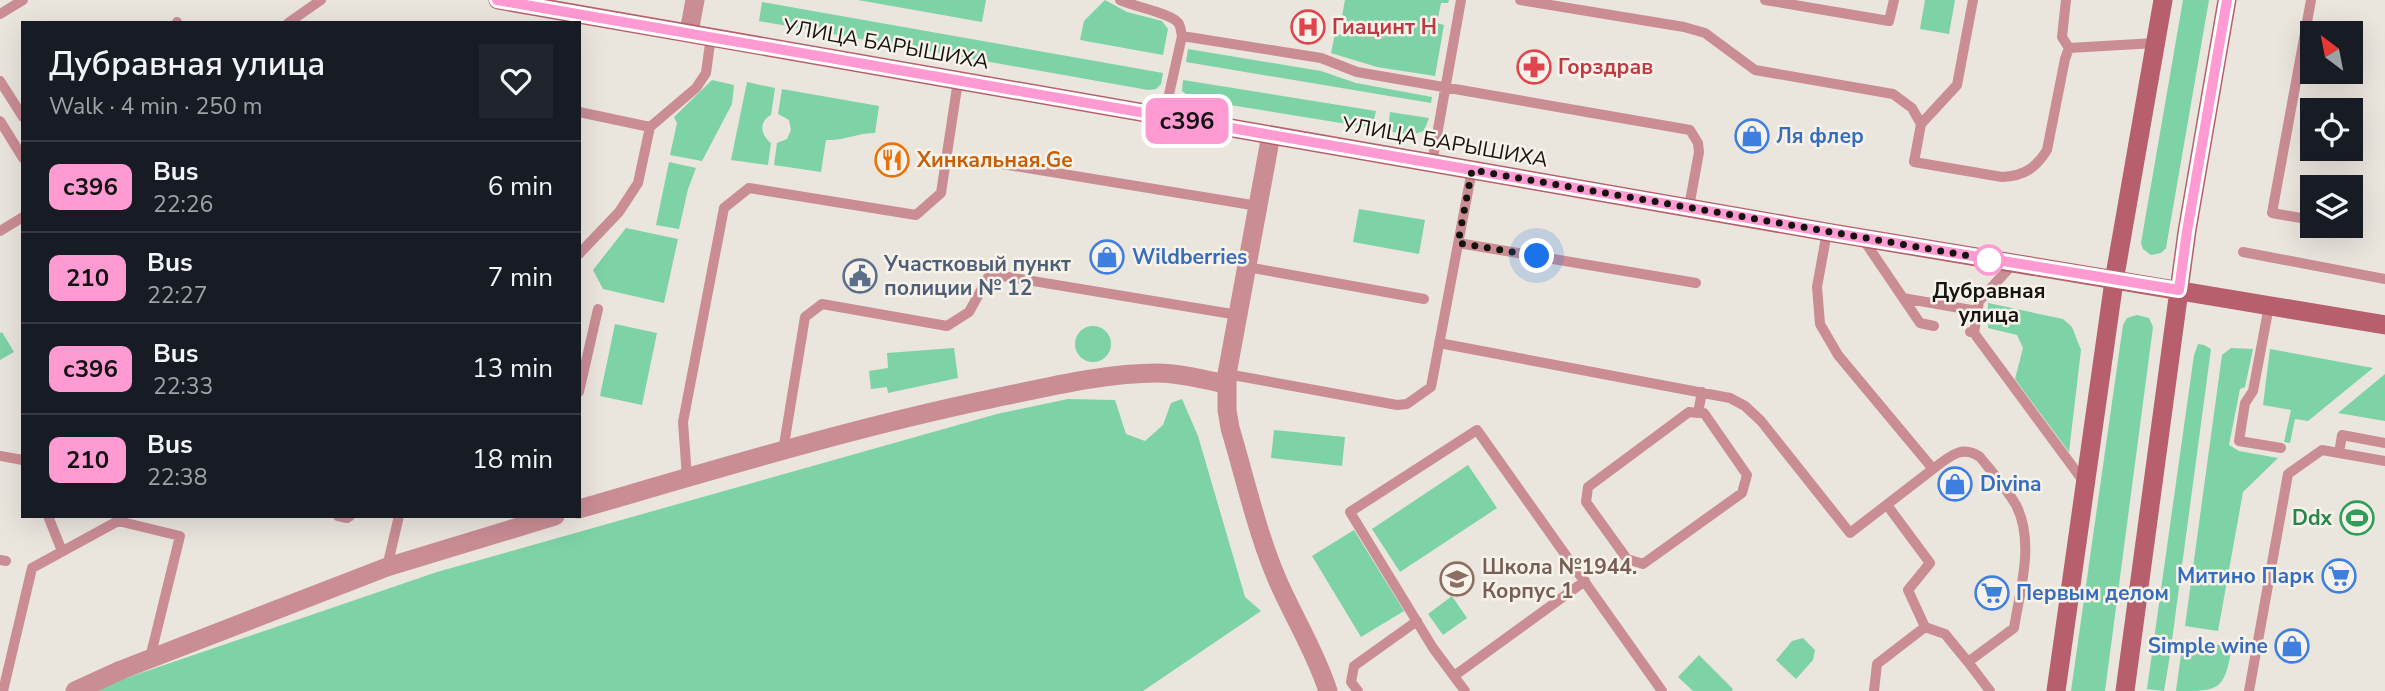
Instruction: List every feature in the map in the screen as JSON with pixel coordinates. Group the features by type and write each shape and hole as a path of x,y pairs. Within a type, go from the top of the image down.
{"main road":[{"name":"УЛИЦА БАРЫШИХА","path":"498,0 1827,232 2385,325"},
{"path":"2056,691 2114,281 2163,0"},
{"path":"2126,691 2187,231 2227,0"}],"street":[{"path":"689,32 695,0"},
{"path":"1271,135 1227,379 1230,428 1267,552 1319,664 1328,691"},
{"path":"581,508 892,421 1045,388 1126,375 1158,373 1227,379"},
{"path":"75,691 150,658 387,567 550,518"}],"lane":[{"path":"0,14 23,0"},
{"path":"291,21 321,0"},
{"path":"1120,0 1133,7 1170,17 1179,23 1182,36 1164,117"},
{"path":"1432,163 1461,0"},
{"path":"1520,0 1705,33 1755,70 1893,94 1912,108 1921,124"},
{"path":"1765,0 1889,21 1894,0"},
{"path":"1973,0 1957,85 1921,124 1914,162 2002,177 2017,177 2028,172 2047,150 2069,48 2062,37 2066,0"},
{"path":"2300,218 2272,213 2311,0"},
{"path":"581,252 619,212 638,183 650,127 696,88 706,73 711,36"},
{"path":"1182,36 1321,58 1356,72 1690,130 1698,143 1699,152 1689,207"},
{"path":"2069,48 2155,43"},
{"path":"0,81 21,114"},
{"path":"687,478 683,422 724,208 749,188 916,215 941,193 958,81"},
{"path":"581,112 650,127"},
{"path":"0,121 21,155"},
{"path":"996,163 1258,206"},
{"path":"1227,379 1397,405 1407,404 1431,387 1472,170"},
{"path":"0,231 21,218"},
{"path":"1827,232 1817,287 1820,324 1838,355 1933,470"},
{"path":"1863,238 1920,323 1934,326"},
{"path":"1458,243 1696,284"},
{"path":"2243,252 2385,279"},
{"path":"2013,264 1979,301 1972,332 2087,486"},
{"path":"1247,267 1424,299"},
{"path":"783,451 805,317 822,304 947,326 969,312 990,274 1238,315"},
{"path":"1902,298 1977,311"},
{"path":"2269,306 2253,391 2245,403 2239,441 2281,448"},
{"path":"581,383 598,309"},
{"path":"1439,343 1730,398 1745,406 1761,421 1850,533 1954,453 1963,450 1972,452 1980,457 2015,504 2023,523 2025,553 2014,628 1968,662"},
{"path":"1698,413 1702,392"},
{"path":"1689,412 1698,413 1704,413 1747,474 1742,493 1643,564 1626,559 1586,502 1588,487 1689,412"},
{"path":"1465,691 1417,621 1350,512 1477,430 1661,691"},
{"path":"2339,453 2342,435 2385,443"},
{"path":"2249,691 2288,474 2322,450 2385,461"},
{"path":"0,456 21,460"},
{"path":"1887,505 1930,563 1908,590 1925,626 1945,634 1990,691"},
{"path":"48,518 62,551"},
{"path":"387,567 399,518"},
{"path":"3,691 32,568 118,521 129,520 180,536 150,658"},
{"path":"1454,676 1585,582"},
{"path":"1358,691 1351,682 1354,666 1417,621"},
{"path":"1874,691 1877,664 1925,626"},
{"path":"0,645 13,648"}],"green space":[{"path":"858,0 986,0 982,22"},
{"path":"1105,0 1127,12 1162,21 1168,29 1163,55 1080,40 1084,21"},
{"path":"1345,0 1449,0 1448,3 1441,3 1437,23 1444,25 1435,76 1377,67 1331,53 1335,34 1343,35 1347,18 1342,16"},
{"path":"1925,0 1955,0 1949,34 1920,29"},
{"path":"2183,0 2209,0 2166,248 2161,253 2151,255 2143,249 2141,243"},
{"path":"762,2 1163,73 1161,84 1156,89 1148,90 759,21"},
{"path":"1188,49 1321,71 1356,83 1432,97 1431,103 1186,62"},
{"path":"712,80 734,85 732,104 702,161 670,155 677,123 674,117"},
{"path":"1183,80 1376,111 1372,128 1193,99 1182,91"},
{"path":"747,82 775,88 771,115 764,121 762,129 771,143 768,165 731,160"},
{"path":"782,89 879,106 875,133 826,140 821,172 774,165 777,143 787,139 791,130 789,120 778,114"},
{"path":"1390,112 1429,118 1424,131 1411,135 1388,131"},
{"path":"669,162 696,168 679,229 656,225"},
{"path":"1359,209 1425,220 1419,254 1353,242"},
{"path":"626,228 678,239 664,303 603,289 593,270"},
{"path":"1988,303 2063,319 2072,327 2081,350 2069,452 2015,379 2023,348 2017,335 1988,328"},
{"path":"2137,315 2149,318 2153,327 2105,691 2071,691 2123,325 2127,318"},
{"path":"615,324 657,333 642,405 600,396"},
{"path":"1093,326 1106,331 1111,344 1106,357 1093,362 1080,357 1075,344 1080,331"},
{"path":"2,332 14,352 0,360 0,333"},
{"path":"2198,344 2211,349 2170,655 2164,691 2147,689 2194,355"},
{"path":"954,348 958,378 888,393 887,387 871,389 869,371 888,368 887,353"},
{"path":"2231,348 2253,349 2245,387 2240,389 2229,445 2239,451 2278,458 2243,492 2218,631 2185,626 2222,355"},
{"path":"2270,349 2373,368 2308,421 2295,419 2290,443 2284,442 2291,410 2263,405"},
{"path":"2385,374 2385,421 2338,413"},
{"path":"1068,399 1115,400 1126,434 1145,441 1163,425 1171,403 1182,399 1198,436 1245,597 1261,611 1143,691 88,691 437,572 997,414"},
{"path":"1274,430 1345,437 1342,466 1271,458"},
{"path":"1468,465 1497,508 1400,572 1372,529"},
{"path":"1354,530 1404,611 1361,637 1312,556"},
{"path":"1452,596 1467,618 1443,635 1428,614"},
{"path":"1803,638 1815,650 1813,660 1796,679 1776,660 1792,641"},
{"path":"2183,640 2232,647 2226,672 2218,685 2211,689 2176,691"},
{"path":"1699,655 1732,691 1693,691 1678,677"}],"bus line":[{"name":"с396","path":"497,0 1845,235 2179,290 2227,0"}],"place":[{"name":"Гиацинт Н","path":"1308,27"},
{"name":"Горздрав","path":"1534,67"},
{"name":"Ля флер","path":"1752,136"},
{"name":"Хинкальная.Ge","path":"892,160"},
{"name":"Wildberries","path":"1107,257"},
{"name":"Дубравная улица","path":"1989,260"},
{"name":"Участковый пункт полиции № 12","path":"860,276"},
{"name":"Divina","path":"1955,484"},
{"name":"Ddx","path":"2357,518"},
{"name":"Митино Парк","path":"2339,576"},
{"name":"Школа №1944. Корпус 1","path":"1457,579"},
{"name":"Первым делом","path":"1992,593"},
{"name":"Simple wine","path":"2292,646"}],"route":[{"path":"1537,256 1458,243 1472,170 1999,261 1989,260"}]}
